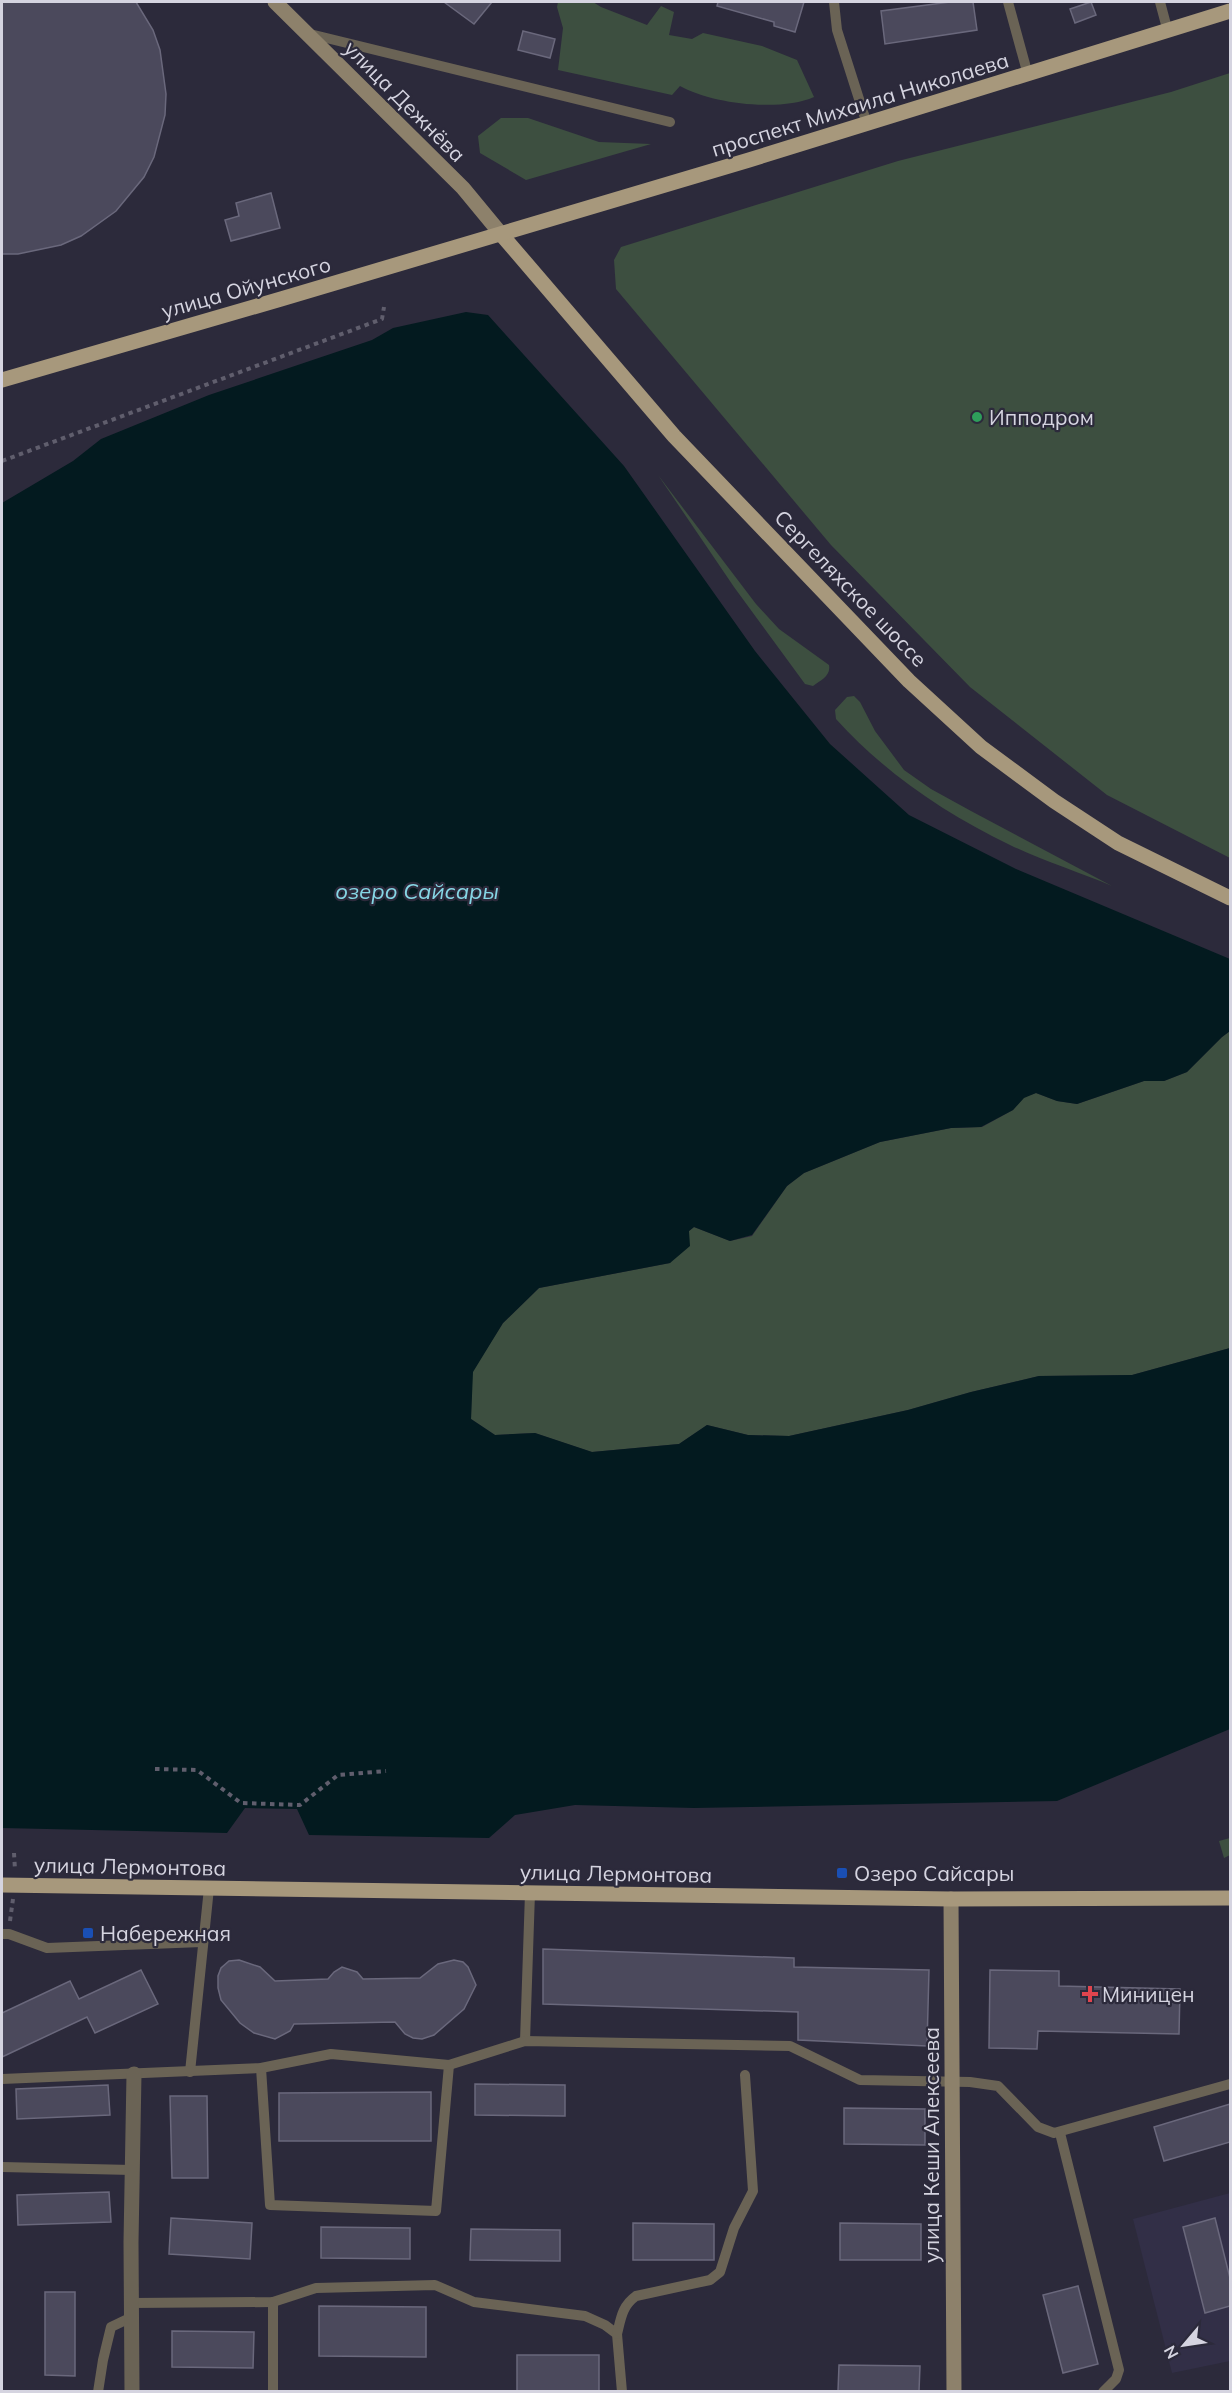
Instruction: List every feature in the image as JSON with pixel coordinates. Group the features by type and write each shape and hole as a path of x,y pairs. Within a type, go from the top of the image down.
{"main road":[{"name":"улица Дежнёва","path":"275,2 463,188 501,234"},
{"name":"проспект Михаила Николаева","path":"501,234 1028,75 1230,11"},
{"name":"улица Ойунского","path":"2,380 501,234"},
{"name":"Сергеляхское шоссе","path":"501,234 674,436 909,681 981,747 1054,801 1118,843 1230,898"},
{"name":"улица Лермонтова","path":"2,1885 951,1899 1230,1898"},
{"name":"улица Кеши Алексеева","path":"951,1899 954,2391"}],"street":[{"path":"132,2391 134,2074"}],"lane":[{"path":"834,2 837,30 867,124"},
{"path":"1008,2 1028,75"},
{"path":"1160,2 1168,32"},
{"path":"307,34 670,122"},
{"path":"190,2072 209,1888"},
{"path":"525,2041 530,1893"},
{"path":"2,1934 9,1934 47,1948 202,1942"},
{"path":"2,2079 261,2068 331,2054 448,2065 525,2041 790,2046 860,2080 951,2081 998,2086 1038,2127 1044,2131 1059,2133 1230,2084"},
{"path":"261,2068 270,2205 436,2211 448,2065"},
{"path":"622,2391 617,2334 623,2308 636,2296 710,2280 720,2272 734,2228 753,2191 745,2075"},
{"path":"1059,2133 1119,2370 1116,2379 1103,2391"},
{"path":"2,2167 132,2170"},
{"path":"98,2391 111,2327 132,2310 273,2302 316,2288 435,2285 474,2302 585,2316 605,2325 617,2334"},
{"path":"273,2302 273,2391"}],"path":[{"path":"2,461 382,319 384,307"},
{"path":"155,1768 197,1770 241,1803 300,1805 338,1775 386,1771"}],"shaded area":[{"path":"558,2 593,2 647,25 661,6 674,12 669,35 692,39 703,33 762,46 797,60 814,97 783,104 746,104 710,97 680,86 672,95 558,70 563,28 557,7"},
{"name":"Ипподром","path":"1230,73 1230,858 1107,795 970,687 831,545 616,289 614,260 621,247 898,161 1171,92"},
{"path":"501,118 528,118 599,142 651,144 526,180 480,153 478,136"},
{"path":"658,475 756,604 779,629 829,665 827,675 822,680 813,686 805,684 734,587"},
{"path":"854,696 860,702 875,731 904,770 931,789 1112,886 1035,856 986,833 939,805 895,774 836,719 835,710 847,697"},
{"path":"1230,1031 1230,1348 1132,1375 1039,1376 908,1410 789,1436 748,1435 707,1425 679,1444 592,1452 535,1433 495,1435 471,1419 472,1372 503,1323 539,1288 670,1263 689,1231 694,1227 730,1241 752,1236 787,1186 804,1173 880,1142 951,1128 982,1127 1013,1110 1024,1097 1036,1093 1057,1101 1077,1104 1144,1081 1164,1081 1187,1072"},
{"path":"1230,1838 1230,1855 1224,1858 1219,1841"},
{"path":"1230,2193 1230,2361 1172,2373 1133,2219"}],"water":[{"name":"озеро Сайсары","path":"466,312 488,315 624,466 755,651 830,744 909,815 1016,869 1230,959 1230,1031 1187,1072 1164,1081 1144,1081 1077,1104 1057,1101 1036,1093 1024,1098 1013,1110 981,1127 951,1128 880,1142 804,1173 787,1186 752,1235 730,1241 694,1227 689,1231 690,1246 670,1263 539,1288 503,1323 473,1372 471,1419 495,1435 535,1433 592,1452 679,1444 707,1425 748,1435 789,1436 908,1410 1039,1376 1132,1375 1230,1348 1230,1729 1057,1801 694,1808 575,1805 515,1815 489,1838 309,1835 297,1809 245,1808 227,1833 2,1828 2,503 73,461 101,439 209,395 372,340 393,328"}],"building":[{"path":"2,2 136,2 153,30 160,50 166,94 165,115 154,157 144,177 116,211 81,236 61,245 18,254 2,254"},
{"path":"444,2 492,2 474,24"},
{"path":"718,2 804,2 795,32 774,26 774,22 717,6"},
{"path":"950,2 973,2 977,30 885,44 881,11"},
{"path":"1091,2 1096,15 1075,23 1070,9"},
{"path":"523,31 555,39 550,58 518,50"},
{"path":"271,193 280,228 231,241 225,220 239,216 236,203"},
{"path":"543,1949 794,1958 794,1967 929,1970 927,2046 798,2040 798,2012 543,2004"},
{"path":"239,1960 260,1967 275,1981 328,1979 342,1967 357,1972 363,1979 420,1978 438,1964 454,1960 463,1962 468,1967 476,1985 464,2009 434,2035 422,2039 405,2034 395,2022 294,2024 290,2031 275,2039 254,2033 240,2023 221,2000 218,1976 221,1968 229,1961"},
{"path":"141,1970 158,2004 95,2033 87,2017 2,2057 2,2013 70,1981 79,1999"},
{"path":"990,1970 1059,1971 1059,1986 1180,1989 1179,2034 1038,2031 1037,2049 989,2048"},
{"path":"475,2084 565,2085 565,2116 475,2115"},
{"path":"108,2085 110,2115 17,2119 16,2089"},
{"path":"431,2092 431,2141 279,2141 279,2093"},
{"path":"170,2096 207,2096 208,2178 172,2178"},
{"path":"1230,2104 1230,2142 1164,2161 1154,2127"},
{"path":"844,2108 925,2109 925,2145 844,2144"},
{"path":"109,2192 111,2222 18,2225 17,2195"},
{"path":"171,2218 252,2223 250,2259 169,2254"},
{"path":"1215,2218 1230,2278 1230,2306 1205,2313 1183,2227"},
{"path":"633,2223 714,2224 714,2260 633,2260"},
{"path":"840,2223 921,2224 921,2260 840,2260"},
{"path":"321,2227 410,2228 410,2259 321,2258"},
{"path":"471,2229 560,2230 560,2261 470,2260"},
{"path":"1078,2286 1098,2364 1063,2373 1043,2295"},
{"path":"45,2292 75,2292 75,2376 45,2375"},
{"path":"319,2306 426,2307 426,2357 319,2356"},
{"path":"172,2331 254,2332 253,2368 172,2367"},
{"path":"517,2355 599,2355 599,2391 517,2391"},
{"path":"839,2365 920,2366 919,2391 838,2391"}],"place":[{"name":"Ипподром","path":"977,417"},
{"name":"Озеро Сайсары","path":"842,1873"},
{"name":"Набережная","path":"88,1933"},
{"name":"Миницен","path":"1090,1994"}]}
